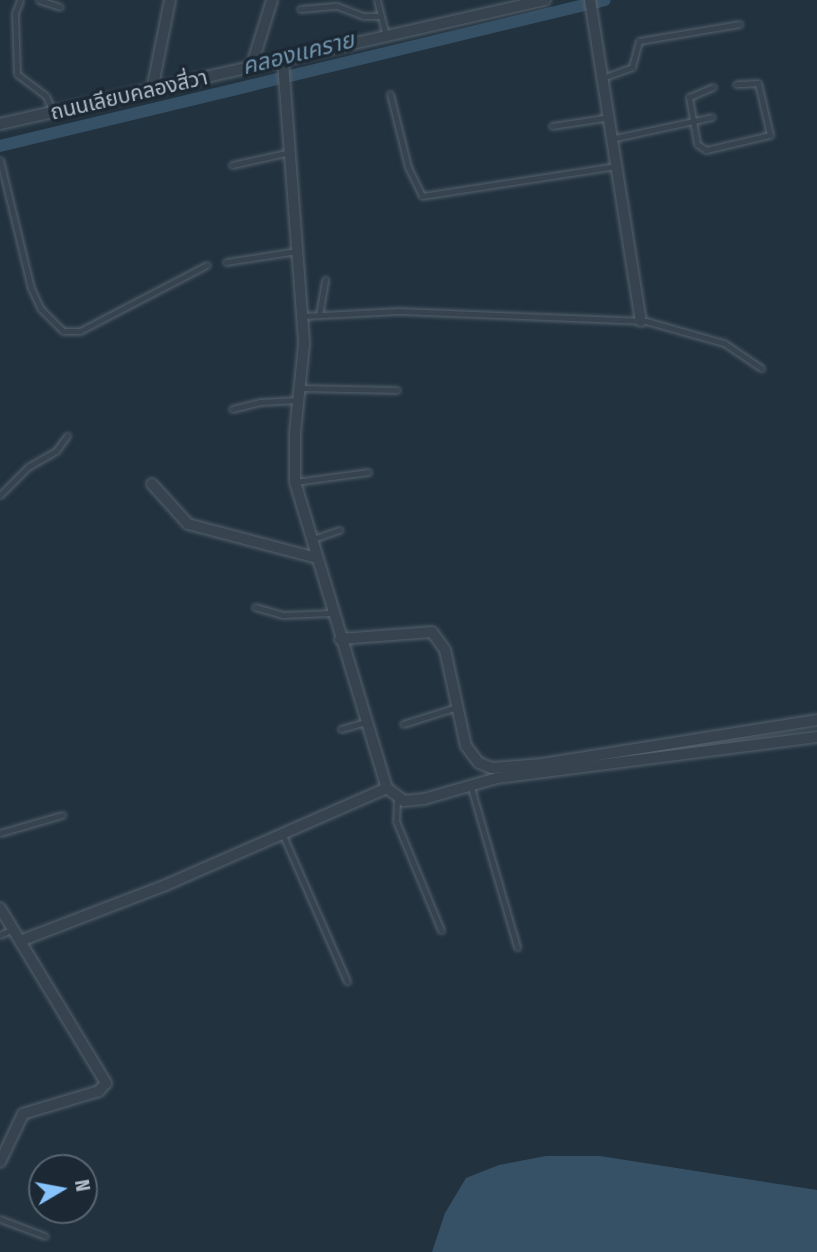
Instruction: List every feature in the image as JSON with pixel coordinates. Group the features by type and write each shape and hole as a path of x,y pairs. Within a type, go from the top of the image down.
{"street":[{"path":"152,90 170,0"},
{"path":"251,68 272,0"},
{"name":"ถนนเลียบคลองสี่วา","path":"0,124 282,62 503,5 545,0"},
{"path":"590,0 615,138 641,321"},
{"path":"282,62 288,98 296,251 303,317 295,482 313,539 331,613 387,788 397,798 424,799 470,784 817,737"},
{"path":"152,484 188,524 317,558"},
{"path":"340,639 432,632 445,650 471,754 492,768 542,764 817,720"},
{"path":"20,941 387,788"},
{"path":"0,908 106,1083 99,1091 23,1114 0,1162"}],"lane":[{"path":"20,0 15,13 17,74 46,96 53,112"},
{"path":"39,0 60,7"},
{"path":"377,0 386,37"},
{"path":"300,9 337,6 363,16 381,16"},
{"path":"605,78 632,67 639,41 740,23"},
{"path":"713,87 690,97 697,144 706,150 767,138 762,89 754,81 736,84"},
{"path":"390,94 408,167 422,196 618,166"},
{"path":"552,126 611,117"},
{"path":"615,138 712,117"},
{"path":"233,165 290,152"},
{"path":"0,160 31,288 41,309 63,331 80,331 206,265"},
{"path":"226,262 296,251"},
{"path":"319,315 325,280"},
{"path":"303,317 410,312 641,321 672,325 724,343 761,368"},
{"path":"301,388 397,390"},
{"path":"232,409 270,400 299,400"},
{"path":"0,495 28,467 56,452 67,436"},
{"path":"295,482 368,472"},
{"path":"313,539 339,530"},
{"path":"255,607 283,615 331,613"},
{"path":"403,724 458,707"},
{"path":"341,729 366,722"},
{"path":"470,784 517,947"},
{"path":"397,798 396,821 441,930"},
{"path":"0,833 62,816"},
{"path":"282,833 347,981"},
{"path":"0,934 13,929"},
{"path":"0,1219 45,1236"}],"water":[{"path":"546,1156 600,1156 817,1190 817,1252 432,1252 445,1213 466,1178 499,1165"}],"waterway":[{"name":"คลองเเคราย","path":"0,146 605,0"}]}
